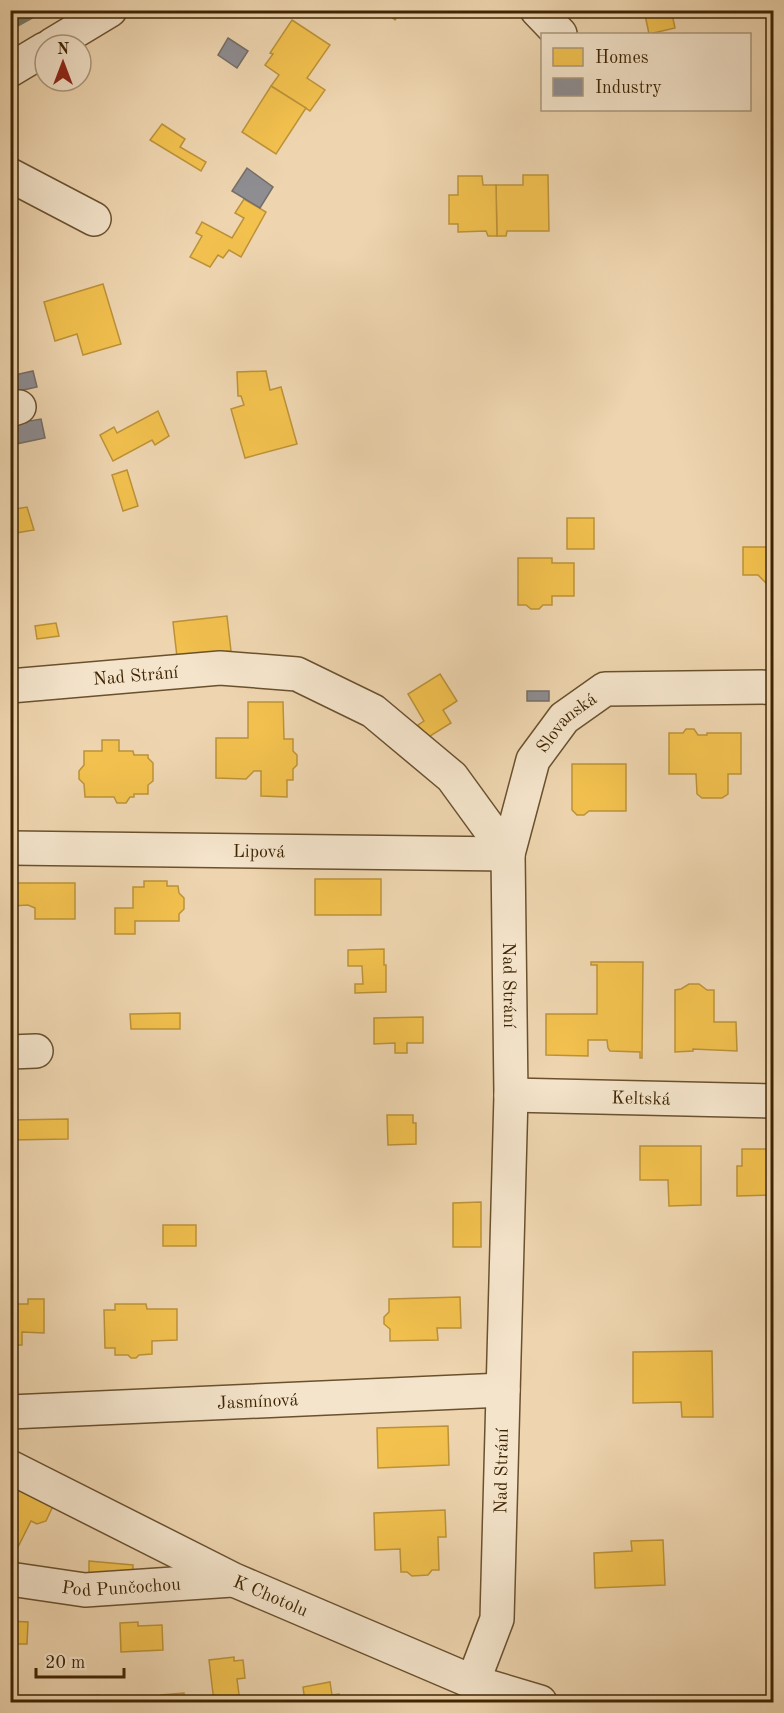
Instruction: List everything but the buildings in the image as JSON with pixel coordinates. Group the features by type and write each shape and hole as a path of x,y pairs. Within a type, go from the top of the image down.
{"street":[{"path":"72,33 110,10"},
{"path":"537,10 559,33"},
{"path":"10,70 33,56"},
{"path":"10,175 94,219"},
{"name":"Nad Strání","path":"10,686 219,668 297,674 373,711 452,777 508,854 511,1095 497,1619 473,1682"},
{"name":"Slovanská","path":"508,854 533,760 564,718 604,689 774,687"},
{"name":"Lipová","path":"10,848 508,854"},
{"name":"Keltská","path":"511,1095 774,1101"},
{"name":"Jasmínová","path":"10,1412 503,1390"},
{"name":"K Chotolu","path":"10,1467 234,1580 473,1682 540,1702"},
{"name":"Pod Punčochou","path":"10,1579 85,1590 234,1580"}],"waterway":[{"path":"10,26 39,10"}]}
